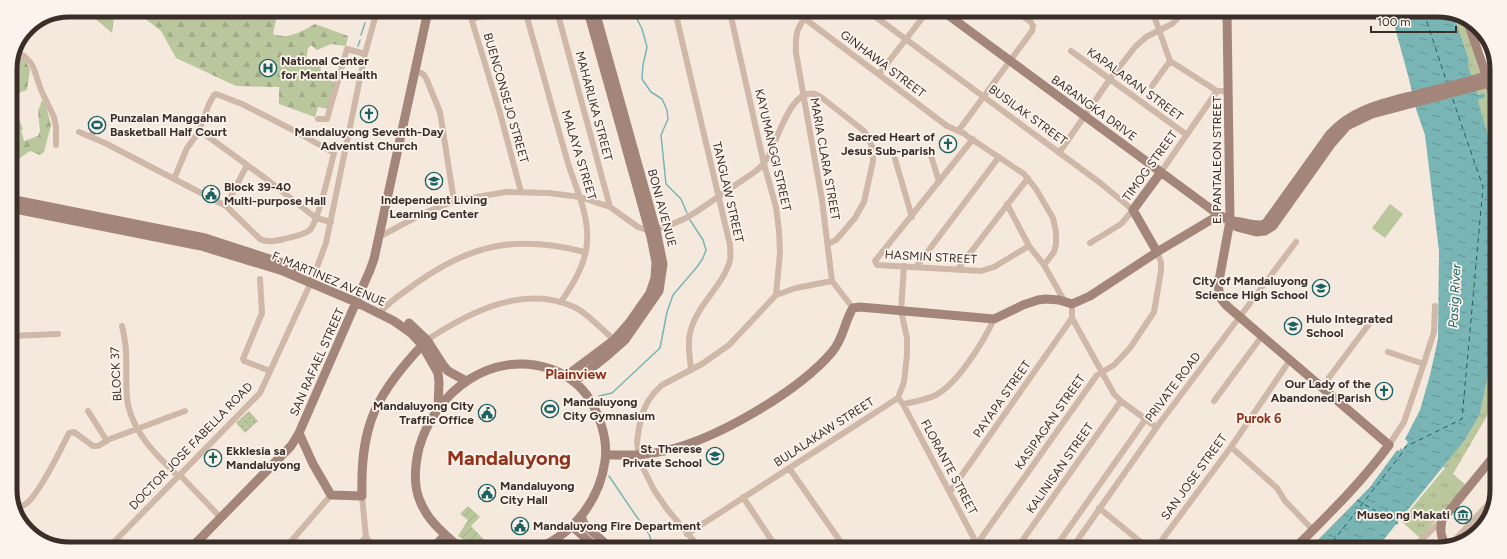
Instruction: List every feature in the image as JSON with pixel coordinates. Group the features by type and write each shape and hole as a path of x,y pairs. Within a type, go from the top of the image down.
{"main road":[{"name":"SAN RAFAEL STREET","path":"197,542 291,446 299,433 370,270 379,237 427,17"},
{"name":"BONI AVENUE","path":"574,382 636,326 659,291 663,264 590,17"},
{"name":"BONI AVENUE","path":"597,17 653,230"},
{"name":"BARANGKA DRIVE","path":"951,17 1219,215 1230,221 1236,227 1256,232 1265,232 1270,229 1338,135 1354,122 1376,109"},
{"name":"E. PANTALEON STREET","path":"1227,17 1230,221 1218,286 1219,295 1227,306 1240,318 1389,445"},
{"path":"1470,29 1490,82"},
{"path":"1485,72 1490,70"},
{"path":"1376,109 1490,75"},
{"path":"1376,109 1490,83"},
{"name":"TIMOG STREET","path":"1133,210 1161,172"},
{"name":"F. MARTINEZ AVENUE","path":"17,200 205,238 282,263 312,281"},
{"name":"F. MARTINEZ AVENUE","path":"17,209 201,246 277,268 312,281 382,311 424,342 448,371 466,381"},
{"name":"BUSILAK STREET","path":"1133,210 1157,252"},
{"path":"606,454 638,455 665,451 705,437 761,408 793,387 816,369 836,348 843,336 852,308 860,307 994,319 1022,305 1038,300 1046,299 1068,303 1090,296 1157,252 1219,215"},
{"path":"299,433 313,464 330,495 362,496 363,450 373,414 382,394 424,342"},
{"name":"F. MARTINEZ AVENUE","path":"424,342 438,372 438,408"},
{"name":"BONI AVENUE","path":"566,376 617,343"},
{"path":"453,542 438,529 425,511 417,492 416,460 422,439 431,418 452,392 466,381 491,368 514,364 543,367 566,376 574,382 588,396 599,416 605,434 606,454 602,478 596,491 581,516 572,526 550,542"},
{"path":"1301,542 1371,470 1389,445"},
{"path":"1451,540 1444,517 1490,461"},
{"path":"581,516 584,524 604,542"},
{"path":"572,526 590,542"},
{"path":"438,542 444,535"}],"street":[{"name":"DOCTOR JOSE FABELLA ROAD","path":"114,542 260,394 312,281 326,243 365,54 375,17"},
{"path":"472,19 479,17"},
{"name":"MALAYA STREET","path":"527,17 587,224 587,244 579,273 561,302"},
{"name":"MAHARLIKA STREET","path":"559,17 610,207"},
{"name":"TANGLAW STREET","path":"676,17 730,245 730,260 722,277 698,314 690,332 688,346 691,370"},
{"name":"KAYUMANGGI STREET","path":"731,17 764,164 776,207 780,252 776,295"},
{"name":"BUSILAK STREET","path":"876,17 1060,153 1133,210"},
{"path":"879,74 923,17"},
{"path":"960,131 1032,31 1033,26 1031,22 1024,17"},
{"path":"1155,17 1170,61 1216,91 1229,91"},
{"path":"1060,153 1110,79 1135,47 1146,37 1172,24 1178,17"},
{"name":"GINHAWA STREET","path":"804,18 947,126 960,131 963,136 970,138 1028,178 1053,218 1056,232 1054,252 1044,265"},
{"name":"MARIA CLARA STREET","path":"804,18 796,32 795,41 822,200 832,281"},
{"name":"BUENCONSEJO STREET","path":"472,19 500,112 521,192"},
{"path":"318,119 327,119 346,49 365,54"},
{"name":"KAPALARAN STREET","path":"1071,51 1187,135"},
{"path":"20,54 31,63 41,90 54,117 56,127 56,145"},
{"path":"1152,86 1170,61"},
{"path":"414,70 423,74 426,78 440,112 454,201"},
{"name":"TIMOG STREET","path":"1161,172 1216,91"},
{"path":"379,237 422,214 454,201 494,194 521,192 550,193 580,197 610,207 638,227 653,230 686,218 756,171 764,164 789,110 803,95 811,92 821,97 864,131 873,149 873,161 864,202 855,218 836,240 828,244"},
{"path":"80,132 226,206 260,239 267,242 278,241 309,231 316,218 334,153 294,130 242,104 218,94 214,95 211,100 199,130 187,148 174,179"},
{"path":"91,137 97,123"},
{"path":"199,130 217,142 316,218 331,222"},
{"path":"912,217 970,138"},
{"path":"929,150 939,182"},
{"path":"916,267 999,157"},
{"path":"895,159 912,217"},
{"path":"226,206 247,165"},
{"path":"957,270 1028,178"},
{"path":"1008,204 1029,246 1044,265 1068,303 1072,318 1114,394 1145,420 1156,427"},
{"name":"TIMOG STREET","path":"1090,243 1121,224 1133,210"},
{"name":"HASMIN STREET","path":"912,217 874,261 877,265 981,271 990,269 1029,246"},
{"name":"PRIVATE ROAD","path":"1076,542 1156,427 1240,318 1296,242"},
{"path":"382,311 438,268 458,258 488,247 528,243 548,244 585,252"},
{"name":"KASIPAGAN STREET","path":"981,542 1097,375 1114,365 1130,348 1154,312 1161,271 1161,262 1157,252"},
{"path":"898,398 904,382 907,355 907,338 901,311 904,266"},
{"path":"260,279 262,313 243,358 244,361 270,371"},
{"path":"694,542 658,496 638,455 637,442 639,428 642,414 648,401 662,385 691,370 729,345 776,295 796,288 832,281 852,308"},
{"path":"424,342 460,319 477,311 498,304 522,300 546,300 561,302 581,311 617,343"},
{"path":"1389,445 1404,422 1424,364 1434,332 1435,306"},
{"name":"PAYAPA STREET","path":"950,492 1072,318"},
{"path":"903,404 931,397 945,388 964,367 988,332 994,319"},
{"path":"1322,387 1372,320"},
{"name":"BLOCK 37","path":"122,326 126,351 128,405 137,430 157,456 221,518"},
{"path":"17,336 58,334"},
{"path":"1214,401 1262,336"},
{"path":"1388,352 1424,364"},
{"name":"SAN JOSE STREET","path":"1160,542 1231,447 1290,360"},
{"name":"FLORANTE STREET","path":"898,398 903,404 976,542"},
{"name":"BULALAKAW STREET","path":"687,534 898,398"},
{"name":"KALINISAN STREET","path":"1021,542 1121,401"},
{"path":"88,411 107,441"},
{"path":"20,506 24,506 29,502 39,488 69,433 74,432 95,447 185,411"},
{"path":"1059,542 1145,420"},
{"path":"1231,447 1278,488 1285,501 1313,530"},
{"path":"789,468 841,542"},
{"path":"290,542 330,495"},
{"path":"362,496 366,537 370,542"},
{"path":"743,497 772,542"},
{"path":"1099,508 1141,542"},
{"path":"1458,538 1486,510"},
{"path":"1419,542 1444,517"},
{"path":"361,542 366,537"}],"green space":[{"path":"93,17 114,17 112,33"},
{"name":"National Center for Mental Health","path":"143,17 279,17 276,20 273,34 279,36 295,34 315,24 348,36 346,46 331,44 317,50 311,45 308,48 306,60 312,64 321,64 320,75 336,83 328,109 318,107 315,117 279,104 279,87 236,86 176,58 161,31"},
{"path":"1456,20 1464,24 1490,101 1490,142 1478,100 1486,97 1484,93 1478,95 1468,65 1469,60"},
{"path":"19,56 23,57 30,69 27,90 18,93 17,70"},
{"path":"42,100 46,106 51,125 44,152 40,155 30,151 17,160 17,115 23,129 21,130 24,141 38,136 40,131 38,111"},
{"path":"1390,204 1403,214 1385,238 1372,228"},
{"path":"1490,364 1490,411 1453,474 1467,486 1420,538 1401,521 1445,468 1443,467 1466,437 1480,414"},
{"path":"249,411 258,421 245,433 236,423"},
{"path":"468,506 480,517 471,526 486,542 469,542 458,536 468,520 460,514"}],"water":[{"name":"Pasig River","path":"1392,17 1444,17 1456,20 1469,60 1468,65 1478,95 1484,93 1486,97 1478,100 1490,142 1490,364 1480,414 1464,441 1382,542 1316,542 1370,487 1397,450 1399,451 1401,448 1403,450 1408,442 1405,439 1420,410 1438,339 1439,251 1425,135 1416,109"}],"waterway":[{"path":"636,17 642,29 647,47 642,79 651,92 662,99 667,110 668,119 661,135 666,184 681,199 687,213"},
{"path":"361,35 365,23"},
{"path":"358,46 360,40"},
{"path":"599,396 612,393 660,348 667,312 673,295 697,267 706,250 703,240 690,220"},
{"path":"609,476 649,534 650,542"}],"ferry route":[{"path":"1425,17 1447,83"},
{"path":"1332,542 1402,453 1405,447 1462,419 1483,187 1452,97"},
{"path":"1357,500 1398,524"}],"place":[{"name":"National Center for Mental Health","path":"268,68"},
{"name":"Mandaluyong Seventh-Day Adventist Church","path":"369,114"},
{"name":"Punzalan Manggahan Basketball Half Court","path":"97,125"},
{"name":"Sacred Heart of Jesus Sub-parish","path":"948,144"},
{"name":"Independent Living Learning Center","path":"434,181"},
{"name":"Block 39-40 Multi-purpose Hall","path":"211,194"},
{"name":"City of Mandaluyong Science High School","path":"1321,288"},
{"name":"Hulo Integrated School","path":"1293,326"},
{"name":"Our Lady of the Abandoned Parish","path":"1384,391"},
{"name":"Mandaluyong City Gymnasium","path":"550,409"},
{"name":"Mandaluyong City Traffic Office","path":"487,413"},
{"name":"St. Therese Private School","path":"715,456"},
{"name":"Ekklesia sa Mandaluyong","path":"213,458"},
{"name":"Mandaluyong City Hall","path":"487,493"},
{"name":"Museo ng Makati","path":"1463,515"},
{"name":"Mandaluyong Fire Department","path":"520,526"}],"district":[{"name":"Plainview","path":"576,374"},
{"name":"Purok 6","path":"1259,418"},
{"name":"Mandaluyong","path":"509,458"}]}
